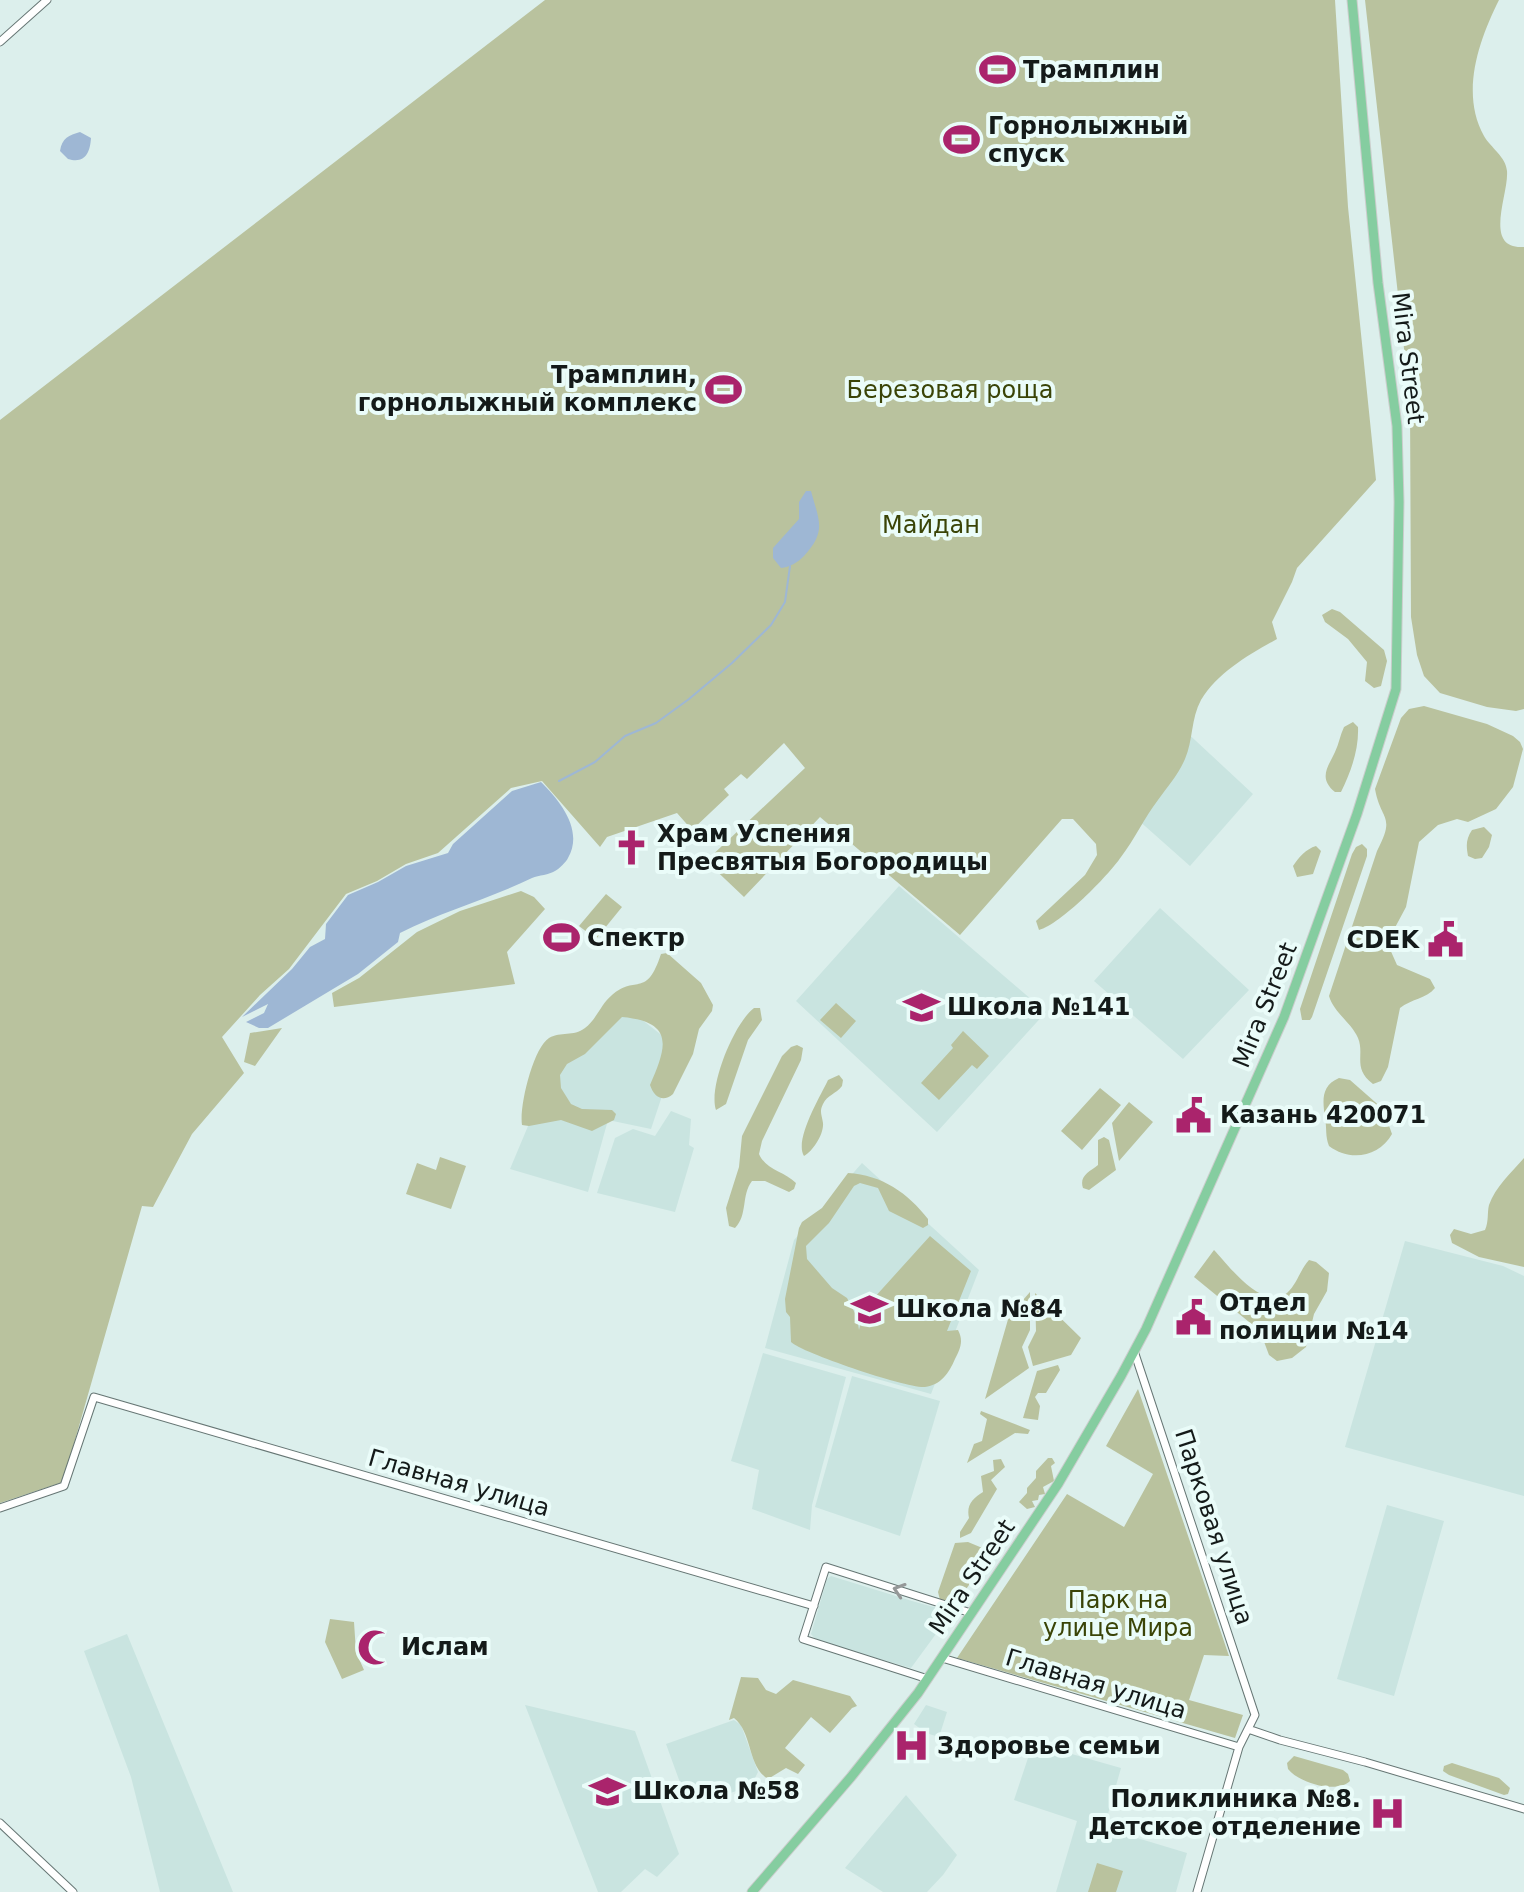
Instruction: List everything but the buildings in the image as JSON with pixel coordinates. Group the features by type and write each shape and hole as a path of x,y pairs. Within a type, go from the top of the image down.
{"main road":[{"name":"Mira Street","path":"752,1892 851,1777 928,1679 1058,1484 1134,1351 1284,1017 1356,816 1396,689 1399,502 1397,426 1378,283 1352,0"}],"street":[{"path":"0,42 47,0"},
{"name":"Парковая улица","path":"1134,1351 1255,1715 1248,1729"},
{"name":"Главная улица","path":"0,1508 64,1486 94,1397 814,1606"},
{"path":"928,1679 803,1639 826,1567 971,1613"},
{"name":"Главная улица","path":"942,1658 1239,1747"},
{"path":"1197,1892 1239,1747 1248,1729 1524,1809"},
{"path":"0,1823 73,1892"}],"shaded area":[{"path":"1167,714 1253,794 1190,866 1101,787"},
{"name":"Школа №141","path":"899,886 1046,1012 937,1132 796,1001"},
{"path":"1160,908 1249,990 1183,1059 1094,981"},
{"path":"613,997 678,1048 651,1129 608,1120 588,1192 510,1169 544,1088"},
{"path":"671,1111 691,1119 689,1145 694,1148 675,1212 597,1193 615,1138 633,1129 655,1136"},
{"name":"Школа №84","path":"862,1163 979,1270 931,1394 765,1348 794,1240"},
{"path":"1405,1241 1503,1266 1524,1276 1524,1496 1345,1447"},
{"path":"763,1353 846,1377 812,1505 810,1530 752,1509 759,1470 731,1461"},
{"path":"852,1376 940,1401 900,1536 815,1507"},
{"path":"1387,1505 1444,1521 1394,1696 1337,1679"},
{"path":"831,1576 952,1612 911,1668 817,1641 811,1634 827,1579"},
{"path":"127,1634 233,1892 160,1892 131,1777 84,1651"},
{"name":"Школа №58","path":"525,1705 635,1731 679,1854 657,1877 645,1869 621,1892 598,1892"},
{"path":"926,1705 947,1712 939,1737 926,1733 914,1724"},
{"path":"734,1720 741,1725 758,1772 755,1778 742,1789 713,1799 709,1791 686,1799 666,1744"},
{"path":"1033,1743 1121,1768 1104,1828 1187,1853 1176,1892 1056,1892 1077,1821 1014,1800"},
{"path":"906,1795 957,1855 927,1892 883,1892 845,1868"}],"green space":[{"name":"Березовая роща","path":"545,0 1335,0 1348,207 1376,480 1297,568 1272,622 1277,639 1225,672 1201,700 1182,765 1121,857 1071,909 1039,930 1036,921 1085,875 1097,855 1096,844 1073,819 1062,819 960,935 820,817 744,897 706,861 805,768 784,743 747,779 741,774 724,789 729,795 692,830 677,813 607,837 600,847 542,781 511,788 438,853 406,864 346,894 289,969 260,995 222,1037 244,1073 192,1134 153,1207 142,1206 63,1482 0,1503 0,420"},
{"path":"1365,0 1499,0 1479,49 1473,102 1484,136 1504,161 1507,171 1500,219 1504,240 1511,246 1524,247 1524,709 1516,711 1487,707 1440,693 1424,676 1417,655 1411,617 1410,402"},
{"path":"1332,609 1340,612 1384,650 1387,661 1381,686 1374,688 1365,681 1367,662 1348,639 1325,622 1322,615"},
{"path":"1424,706 1487,724 1513,736 1523,749 1513,787 1496,809 1468,822 1457,819 1438,825 1419,842 1406,907 1391,935 1389,947 1397,965 1430,979 1435,988 1400,1008 1388,1067 1381,1081 1373,1084 1361,1067 1358,1038 1329,996 1386,830 1375,789 1401,718 1409,709"},
{"path":"1353,722 1358,727 1354,760 1341,792 1335,792 1327,782 1327,768 1344,727"},
{"path":"1484,827 1492,835 1489,847 1482,858 1475,859 1468,856 1468,839 1472,830"},
{"path":"1362,844 1367,849 1367,856 1312,1017 1302,1020 1300,1009 1352,854"},
{"path":"1316,846 1321,851 1313,874 1297,877 1293,866 1303,854"},
{"path":"521,891 534,897 545,909 507,952 515,984 334,1007 332,993 359,978 417,932 460,911"},
{"path":"606,894 622,907 596,939 579,926"},
{"path":"667,953 701,983 713,1005 699,1029 693,1054 673,1094 666,1098 659,1097 650,1085 662,1049 659,1031 639,1020 622,1017 585,1054 567,1064 560,1075 561,1088 571,1104 582,1109 612,1110 616,1114 614,1120 592,1131 561,1120 522,1125 528,1078 543,1044 554,1036 585,1028 612,995 651,976 661,954"},
{"path":"836,1003 856,1021 841,1038 820,1020"},
{"path":"754,1008 760,1008 762,1020 748,1040 726,1104 716,1110 716,1086 724,1056 738,1027"},
{"path":"282,1028 255,1066 244,1062 250,1033"},
{"path":"963,1031 989,1056 977,1069 972,1065 939,1100 921,1083 953,1048 951,1045"},
{"path":"797,1045 803,1048 801,1060 762,1141 759,1154 766,1164 796,1183 794,1189 789,1192 765,1181 752,1181 739,1223 735,1228 729,1226 726,1208 739,1167 742,1136 782,1056"},
{"path":"839,1075 843,1080 842,1086 823,1104 822,1132 804,1156 802,1140 809,1118 828,1080"},
{"path":"1339,1078 1350,1080 1383,1109 1392,1134 1380,1148 1364,1155 1355,1155 1329,1146 1324,1095 1329,1085"},
{"path":"1100,1088 1121,1105 1082,1150 1061,1131"},
{"path":"1129,1102 1153,1122 1119,1161 1112,1123"},
{"path":"1104,1137 1109,1140 1116,1170 1089,1190 1083,1188 1084,1177 1098,1165 1098,1140"},
{"path":"440,1157 466,1166 451,1209 406,1194 417,1163 436,1170"},
{"path":"1524,1158 1524,1267 1479,1257 1452,1243 1450,1235 1454,1229 1471,1234 1485,1230 1489,1205 1495,1192"},
{"name":"Школа №84","path":"848,1173 872,1177 893,1187 912,1201 928,1219 928,1225 923,1228 889,1211 878,1188 860,1183 854,1186 829,1223 806,1246 807,1259 832,1288 847,1298 857,1317 859,1330 864,1309 930,1236 971,1271 947,1331 958,1330 960,1348 947,1373 931,1386 915,1386 878,1377 814,1354 791,1342 790,1317 786,1312 785,1299 799,1228 802,1222 822,1208"},
{"path":"1214,1250 1247,1285 1268,1297 1287,1293 1309,1260 1329,1273 1327,1291 1314,1314 1306,1347 1292,1358 1277,1361 1269,1355 1260,1331 1194,1277"},
{"path":"1030,1292 1030,1330 1022,1347 1029,1368 985,1399 1009,1316"},
{"path":"1035,1293 1081,1338 1071,1355 1033,1366 1028,1347 1036,1331"},
{"path":"1058,1365 1060,1370 1046,1393 1038,1393 1035,1397 1040,1406 1038,1420 1023,1418 1037,1371"},
{"name":"Парк на улице Мира","path":"1138,1389 1229,1656 1204,1655 1189,1700 1243,1715 1235,1738 957,1658 1067,1494 1124,1527 1153,1474 1106,1446"},
{"path":"981,1411 1030,1430 1028,1434 1015,1433 967,1463 974,1444 982,1441 987,1419 980,1414"},
{"path":"1048,1458 1055,1463 1051,1466 1054,1481 1043,1487 1045,1494 1032,1501 1035,1507 1027,1509 1019,1502 1036,1478 1036,1471"},
{"path":"1001,1459 1005,1467 991,1480 997,1489 971,1533 960,1538 960,1532 969,1518 969,1506 983,1492 981,1476 994,1471 993,1460"},
{"path":"968,1542 992,1552 955,1605 940,1600 938,1592 955,1543"},
{"path":"330,1619 354,1622 356,1652 364,1670 342,1679 325,1642"},
{"path":"741,1677 758,1678 766,1690 776,1694 793,1680 850,1696 857,1706 830,1733 811,1717 785,1748 805,1765 798,1774 786,1768 768,1779 756,1766 740,1724 734,1718 729,1720"},
{"path":"1294,1756 1343,1770 1350,1781 1327,1787 1300,1779 1288,1769 1287,1763"},
{"path":"1452,1763 1499,1778 1510,1788 1508,1794 1443,1771 1444,1766"},
{"path":"1097,1863 1123,1871 1116,1892 1088,1892"}],"water":[{"path":"80,132 91,138 88,153 79,160 68,159 60,151 62,143"},
{"path":"806,491 811,491 818,518 816,540 804,556 781,568 773,558 773,548 799,519 799,502"},
{"path":"541,782 568,817 573,837 567,860 558,869 400,933 398,942 358,974 268,1028 246,1022 264,1013 268,1004 242,1017 292,969 310,947 325,939 326,924 348,895 406,866 448,853 453,844 512,791"}],"waterway":[{"path":"559,781 595,762 625,736 656,723 732,663 771,625 785,602 790,566"}],"place":[{"name":"Трамплин","path":"997,70"},
{"name":"Горнолыжный спуск","path":"962,140"},
{"name":"Трамплин, горнолыжный комплекс","path":"723,389"},
{"name":"Храм Успения Пресвятыя Богородицы","path":"631,848"},
{"name":"Спектр","path":"561,938"},
{"name":"CDEK","path":"1445,940"},
{"name":"Школа №141","path":"921,1007"},
{"name":"Казань 420071","path":"1194,1115"},
{"name":"Школа №84","path":"870,1309"},
{"name":"Отдел полиции №14","path":"1193,1317"},
{"name":"Ислам","path":"375,1647"},
{"name":"Здоровье семьи","path":"911,1746"},
{"name":"Школа №58","path":"607,1791"},
{"name":"Поликлиника №8. Детское отделение","path":"1387,1813"}],"park label":[{"name":"Майдан","path":"931,525"}]}
